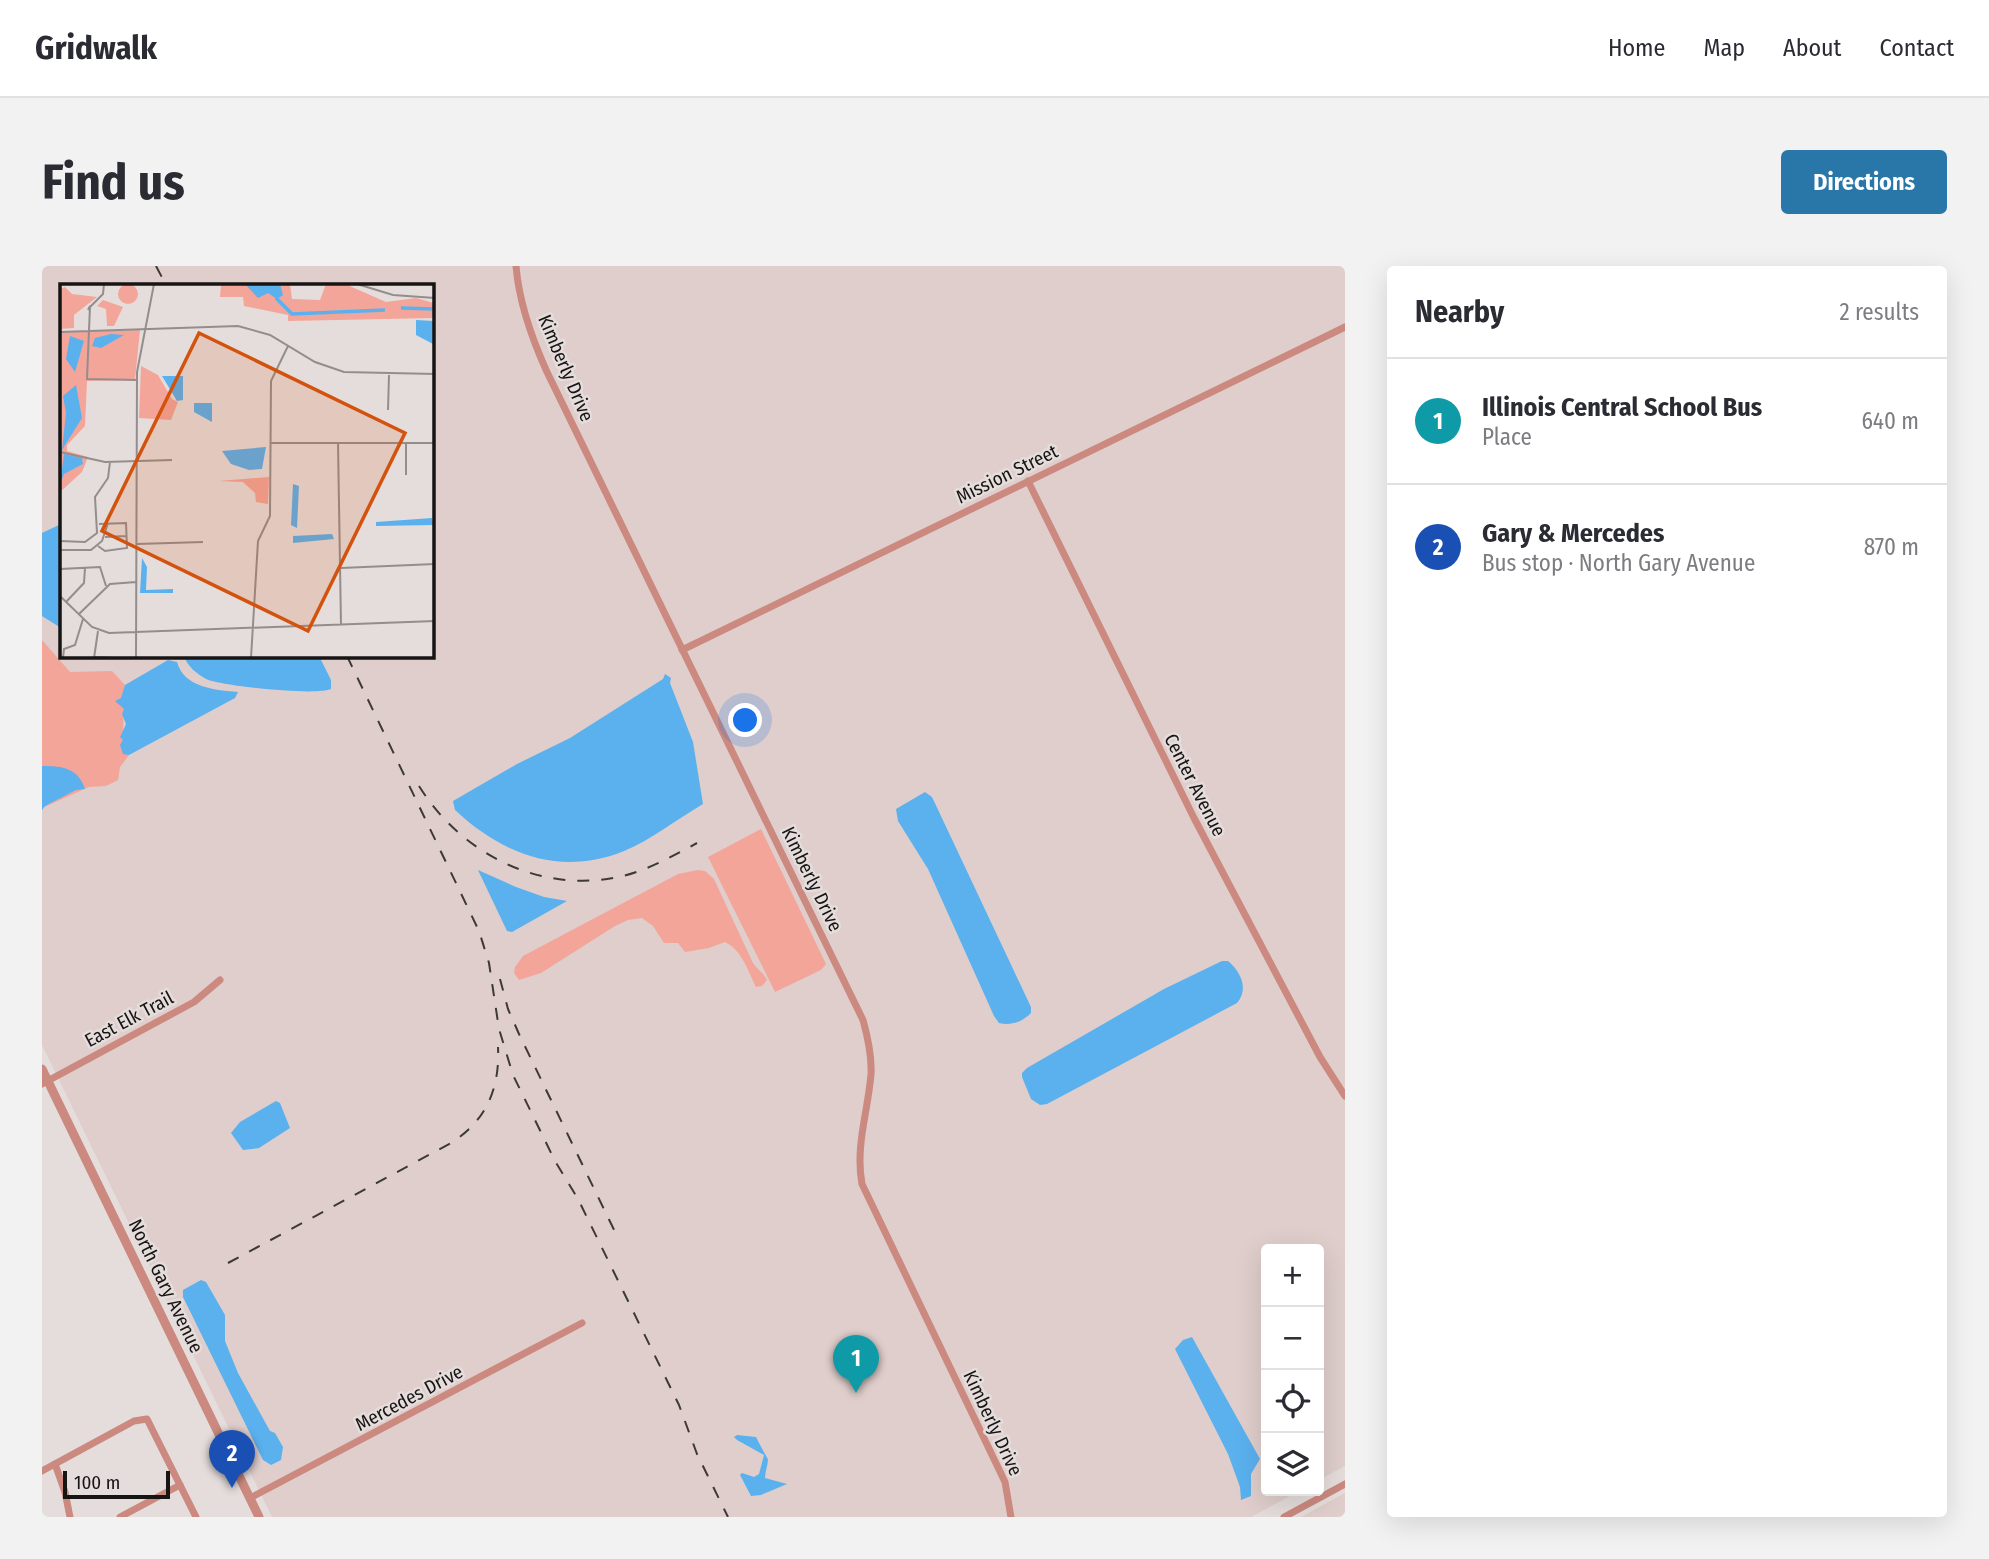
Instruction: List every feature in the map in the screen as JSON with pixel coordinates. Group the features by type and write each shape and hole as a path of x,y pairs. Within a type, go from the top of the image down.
{"street":[{"name":"Kimberly Drive","path":"516,266 523,305 539,355 863,1020 869,1043 871,1073 859,1153 862,1184 1005,1482 1011,1517"},
{"name":"Mission Street","path":"682,650 1345,327"},
{"name":"Center Avenue","path":"1028,481 1194,818 1320,1056 1345,1096"},
{"name":"East Elk Trail","path":"45,1082 194,1002 220,979"},
{"name":"North Gary Avenue","path":"42,1069 45,1082 259,1517"},
{"name":"Mercedes Drive","path":"250,1499 582,1324"},
{"path":"42,1471 134,1421 147,1419 196,1517"},
{"path":"55,1464 70,1517"},
{"path":"1284,1517 1345,1484"},
{"path":"120,1517 180,1485"}],"shaded area":[{"path":"42,266 1345,266 1345,1466 1324,1477 1324,1244 1261,1244 1261,1496 1290,1496 1251,1517 272,1517 42,1045"},
{"path":"42,640 70,672 112,671 125,685 123,732 129,755 120,767 118,780 106,786 89,787 42,808"},
{"path":"761,829 826,964 821,970 775,992 708,857"},
{"path":"705,871 714,879 752,961 767,980 762,986 756,987 736,950 725,942 685,952 678,943 664,943 653,926 642,918 615,926 541,973 519,980 514,973 523,956 678,874"},
{"path":"1345,1493 1345,1517 1301,1517"}],"water":[{"path":"60,524 60,627 42,616 42,533"},
{"path":"185,658 320,658 331,680 331,689 289,691 215,682 196,672"},
{"path":"168,660 177,662 186,677 202,686 238,692 235,698 129,755 123,754 120,745 123,740 120,737 126,724 122,714 124,709 115,701 121,698 125,685"},
{"path":"665,674 671,678 670,683 693,742 703,804 624,851 600,859 577,862 533,857 512,849 492,839 455,810 453,801 517,764 570,738 663,679"},
{"path":"42,766 74,772 85,789 76,790 42,810"},
{"path":"925,792 932,797 1031,1007 1031,1013 1020,1021 1012,1024 999,1023 994,1016 928,869 898,821 896,809"},
{"path":"478,870 544,897 567,901 512,932 507,931"},
{"path":"1222,961 1228,961 1240,975 1243,986 1241,998 1237,1003 1047,1104 1040,1105 1031,1099 1022,1077 1027,1068 1164,989"},
{"path":"276,1101 280,1103 290,1128 259,1148 243,1150 231,1133 240,1122"},
{"path":"201,1280 206,1282 225,1315 225,1341 238,1373 270,1431 275,1433 283,1447 281,1460 271,1465 263,1460 183,1297 183,1290"},
{"path":"1192,1337 1260,1459 1251,1474 1251,1496 1241,1500 1240,1487 1228,1454 1175,1349 1183,1340"},
{"path":"734,1437 756,1437 768,1459 765,1478 787,1484 761,1495 751,1496 740,1475 742,1473 754,1477 759,1474 764,1455 737,1440"}],"railway":[{"path":"156,266 165,284"},
{"path":"348,658 479,931 489,963 499,1029 513,1075 555,1161 578,1199 679,1405 697,1454 728,1517"},
{"path":"419,786 458,832 481,850 534,874 563,880 623,876 652,866 697,843"},
{"path":"500,979 508,1009 519,1034 617,1236"},
{"path":"228,1263 451,1143 463,1134 482,1114 493,1090 498,1047"}],"place":[{"name":"Illinois Central School Bus","path":"856,1393"},
{"name":"Gary & Mercedes","path":"232,1488"}]}
